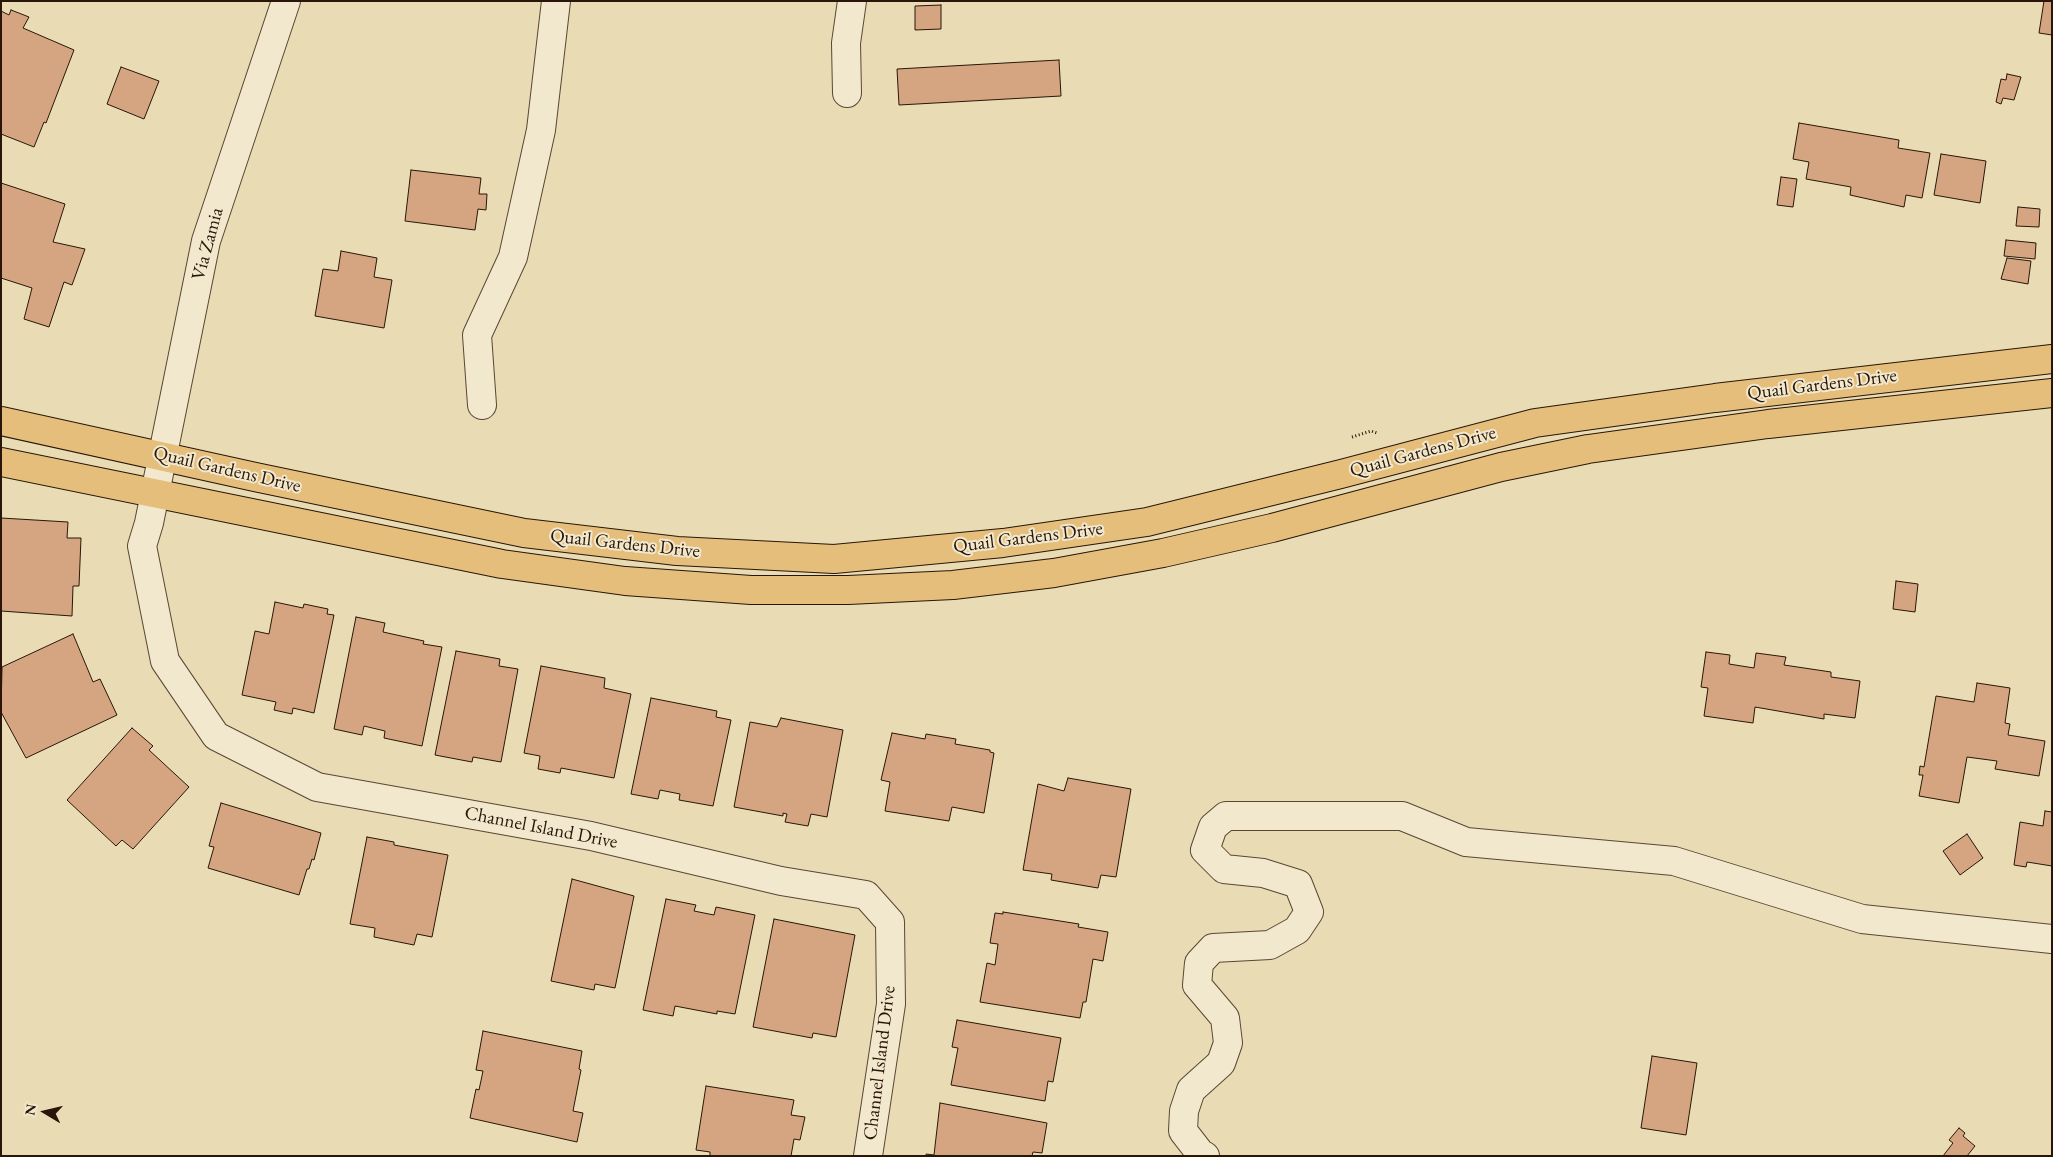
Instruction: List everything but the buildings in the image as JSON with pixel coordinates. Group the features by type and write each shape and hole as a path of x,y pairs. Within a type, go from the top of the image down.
{"main road":[{"name":"Quail Gardens Drive","path":"1,421 524,533 677,551 834,559 1004,543 1147,522 1350,472 1534,423 1715,398 2052,359"},
{"name":"Quail Gardens Drive","path":"1,462 502,564 625,582 752,590 848,590 953,585 1054,573 1163,553 1272,528 1501,467 1588,449 1768,424 2052,393"}],"street":[{"name":"Via Zamia","path":"155,493 206,241 286,1"},
{"path":"482,405 478,335 513,257 541,130 556,1"},
{"path":"848,93 846,42 852,1"},
{"name":"Channel Island Drive","path":"155,493 142,546 164,661 216,736 317,787 592,836 782,881 866,895 890,922 891,1004 868,1156"},
{"path":"1205,1156 1200,1153 1183,1131 1184,1110 1191,1090 1221,1063 1228,1043 1225,1018 1197,985 1199,963 1213,948 1270,945 1296,930 1309,912 1298,884 1263,872 1224,869 1206,850 1213,827 1226,816 1402,816 1466,842 1674,861 1862,919 2052,939"}]}
